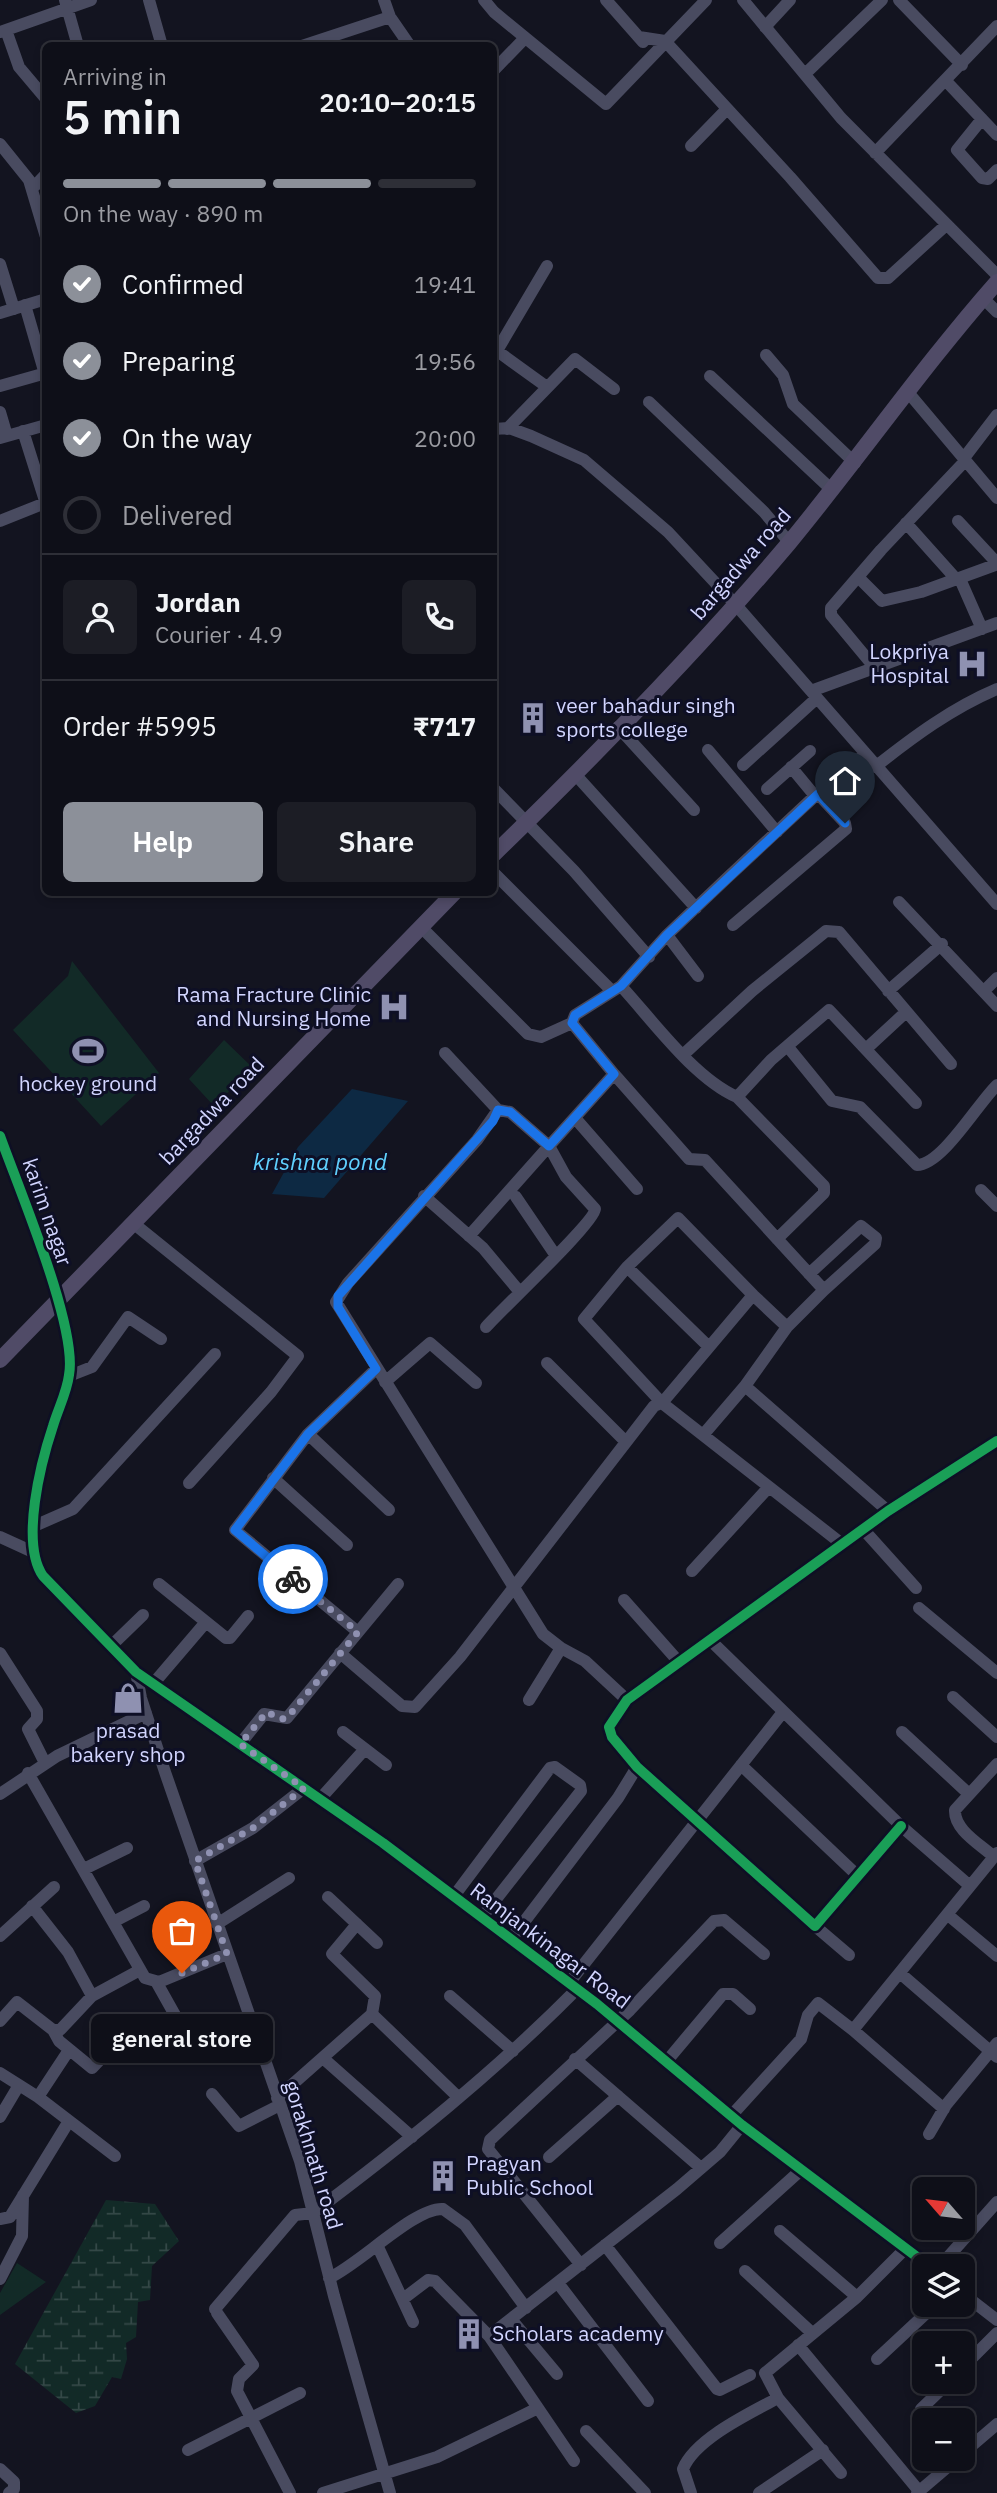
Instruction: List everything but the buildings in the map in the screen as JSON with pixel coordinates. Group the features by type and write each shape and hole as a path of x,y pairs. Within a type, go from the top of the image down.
{"main road":[{"name":"bargadwa road","path":"497,851 736,605 855,463 907,391 997,282"},
{"name":"bargadwa road","path":"1,1356 451,896"}],"street":[{"path":"42,94 19,68 3,31 66,4 91,0"},
{"path":"149,0 161,42"},
{"path":"384,0 390,17 407,42"},
{"path":"484,0 606,104 706,0"},
{"path":"607,0 654,54"},
{"path":"743,0 875,153 945,226 997,275"},
{"path":"765,27 790,0"},
{"path":"805,74 882,0"},
{"path":"899,0 962,65"},
{"path":"66,4 77,42"},
{"path":"314,42 390,17"},
{"path":"875,153 997,26"},
{"path":"639,37 665,41 878,278 888,278 945,226"},
{"path":"497,67 526,38"},
{"path":"946,81 997,135"},
{"path":"691,146 727,108"},
{"path":"982,119 957,150 982,178 988,179 997,170"},
{"path":"0,144 24,171 37,192 42,217"},
{"path":"0,264 42,353"},
{"path":"547,265 498,349 547,387"},
{"path":"983,298 997,312"},
{"path":"0,313 42,300"},
{"path":"766,355 783,375 793,404 855,463"},
{"path":"614,389 575,359 500,429 571,453 599,470 668,532 736,605 864,755 951,848 997,904"},
{"path":"0,386 42,374"},
{"path":"710,376 832,490"},
{"path":"907,391 997,498"},
{"path":"649,402 764,512 789,542"},
{"path":"0,412 3,437 42,426"},
{"path":"875,668 830,612 858,577 965,459 997,415"},
{"path":"23,431 42,494"},
{"path":"0,521 42,505"},
{"path":"858,577 882,601 958,580 995,565 996,562 958,521"},
{"path":"906,523 958,580 982,629"},
{"path":"743,765 814,694 875,668 997,624"},
{"path":"875,767 911,739 971,700 997,690"},
{"path":"618,727 694,810"},
{"path":"708,750 776,832"},
{"path":"767,789 810,751"},
{"path":"421,927 528,1034 541,1037 572,1023 575,1015 617,989 667,935 816,795 864,755"},
{"path":"733,925 846,829 845,823 791,768"},
{"path":"574,773 696,908"},
{"path":"497,792 574,871 649,957"},
{"path":"497,876 722,1090 737,1097 825,1189 777,1239"},
{"path":"899,902 942,944 997,1006"},
{"path":"684,1054 752,991 826,931 839,932 951,1065"},
{"path":"667,935 698,976"},
{"path":"888,991 942,944"},
{"path":"985,990 997,978"},
{"path":"737,1097 760,1071 828,1010 916,1103"},
{"path":"866,1049 906,1012"},
{"path":"572,1023 690,1159 705,1160 824,1290"},
{"path":"788,1047 832,1101 860,1107 917,1165 928,1163 952,1140 997,1085"},
{"path":"445,1054 498,1110 510,1112 549,1146 566,1177 594,1204 596,1213 486,1327"},
{"path":"469,1236 614,1074"},
{"path":"498,1110 477,1140 424,1196 338,1296 338,1307 543,1634 585,1661 627,1700"},
{"path":"575,1118 637,1189"},
{"name":"karim nagar","path":"0,1136 58,1300 70,1359 79,1372"},
{"path":"981,1190 997,1206"},
{"path":"424,1196 469,1236 519,1291"},
{"path":"516,1197 556,1256"},
{"path":"787,1327 683,1220 678,1218 627,1268 584,1319 662,1403 842,1544"},
{"path":"133,1223 298,1356 271,1392 189,1483"},
{"path":"703,1435 745,1386 787,1327 875,1244 876,1238 866,1227 861,1226 809,1273"},
{"path":"627,1268 709,1347"},
{"path":"340,1653 402,1706 415,1707 460,1657 654,1406 662,1403 753,1295"},
{"path":"0,1537 33,1552 42,1524 52,1429 79,1372 128,1317 161,1339"},
{"path":"385,1382 430,1343 476,1383"},
{"path":"42,1524 73,1509 215,1354"},
{"path":"547,1363 626,1442"},
{"path":"358,1632 235,1530 308,1434 376,1369"},
{"path":"745,1386 888,1511"},
{"path":"308,1434 388,1510"},
{"path":"849,1955 638,1767 609,1732 627,1700 888,1511 997,1442"},
{"path":"272,1478 347,1545"},
{"path":"692,1571 769,1487"},
{"path":"863,1529 916,1588"},
{"name":"Ramjankinagar Road","path":"33,1552 36,1566 43,1576 136,1672 454,1896 573,1986 742,2125 914,2254"},
{"path":"159,1584 228,1638 248,1616"},
{"path":"240,1744 267,1712 281,1719 287,1718 398,1584"},
{"path":"624,1600 679,1662"},
{"path":"919,1608 997,1673"},
{"path":"111,1646 143,1615"},
{"path":"153,1684 206,1622"},
{"path":"709,1640 901,1826 970,1886"},
{"path":"529,1700 561,1648"},
{"path":"0,1653 37,1711 37,1718 28,1729 46,1763"},
{"name":"gorakhnath road","path":"136,1672 146,1713 195,1861 300,2161 329,2278 390,2493"},
{"path":"953,1697 997,1737"},
{"path":"290,2493 236,2385 253,2365 216,2311 295,2215 313,2213 412,2137 513,2051 573,1986 698,1818 783,1712"},
{"path":"0,1794 46,1763 146,1713"},
{"path":"343,1732 386,1765"},
{"path":"902,1732 969,1794"},
{"path":"320,1800 365,1749"},
{"path":"741,1765 858,1876"},
{"path":"454,1896 550,1768 555,1767 580,1785 581,1791 482,1917"},
{"path":"510,1939 618,1798 638,1767"},
{"path":"28,1773 140,1970 149,1981 157,1983 227,1954"},
{"path":"853,2030 970,1886 994,1861 954,1819 955,1810 994,1773"},
{"path":"195,1861 253,1828 304,1788"},
{"path":"816,1926 901,1826"},
{"path":"84,1869 127,1848"},
{"path":"217,1924 289,1878"},
{"path":"0,1936 54,1887"},
{"path":"328,1897 377,1942"},
{"path":"32,1906 68,1952 92,1996"},
{"path":"113,1922 144,1906"},
{"path":"948,1915 997,1956"},
{"path":"580,2265 504,2172 487,2144 617,2021 719,1919 764,1954"},
{"path":"212,2094 239,2126 279,2102 372,2014 375,1996 332,1954 357,1924"},
{"path":"53,2030 64,2028 92,1996 140,1970"},
{"path":"901,1974 995,2050 944,2109 929,2134"},
{"path":"157,1983 194,2049"},
{"path":"666,2062 723,1994 733,1994 750,2009"},
{"path":"450,1996 513,2051"},
{"path":"0,2021 17,2002 53,2030 59,2041 92,2068 112,2047 148,2021"},
{"path":"731,2116 801,2039 808,2015 815,2004 821,2004 853,2030 944,2109"},
{"path":"372,2014 458,2097"},
{"path":"38,2097 69,2050"},
{"path":"324,2059 412,2137"},
{"path":"575,2059 701,2168"},
{"path":"0,2073 38,2097 114,2156"},
{"path":"0,2117 19,2085"},
{"path":"549,2157 618,2096"},
{"path":"0,2219 10,2217 69,2121"},
{"path":"489,2336 701,2168 742,2125"},
{"path":"720,2243 801,2170"},
{"path":"0,2279 22,2236 23,2195"},
{"path":"951,2254 997,2202"},
{"path":"329,2278 349,2268 425,2211 443,2209 465,2225 526,2308"},
{"path":"780,2231 857,2297"},
{"path":"605,2245 716,2389 720,2390 750,2375"},
{"path":"378,2246 413,2322"},
{"path":"841,2473 778,2398 765,2373 857,2297 906,2248"},
{"path":"745,2271 812,2333"},
{"path":"402,2299 428,2280 435,2281 489,2336 574,2461"},
{"path":"558,2283 648,2401"},
{"path":"975,2303 997,2320"},
{"path":"877,2359 922,2317"},
{"path":"511,2319 556,2374"},
{"path":"975,2355 997,2333"},
{"path":"798,2345 918,2492 943,2471"},
{"path":"188,2450 300,2393"},
{"path":"922,2408 937,2394"},
{"path":"691,2493 683,2469 688,2454 743,2417 778,2398"},
{"path":"323,2493 437,2458 538,2408"},
{"path":"975,2443 997,2424"},
{"path":"586,2431 645,2493"},
{"path":"759,2493 823,2450"},
{"path":"0,2469 14,2482 15,2485 9,2493"}],"green space":[{"name":"hockey ground","path":"72,961 159,1073 101,1126 13,1030 68,976"},
{"path":"224,1040 253,1068 214,1106 189,1079"},
{"path":"106,2200 155,2204 179,2241 152,2266 150,2300 138,2302 136,2337 126,2343 127,2359 121,2379 112,2377 95,2406 76,2413 15,2364"},
{"path":"17,2263 46,2282 0,2315 0,2293"}],"water":[{"name":"krishna pond","path":"352,1089 408,1101 324,1198 272,1194 298,1147"}],"cycle path":[{"path":"0,1136 45,1257 65,1325 69,1353 68,1381 48,1441 35,1502 33,1544 36,1562 43,1576 136,1672 383,1843 597,2004 742,2125 913,2254"},
{"path":"901,1826 815,1926 637,1767 612,1737 609,1727 627,1700 888,1511 997,1441"}],"way so far":[{"path":"182,1973 227,1954 195,1861 253,1828 304,1788 240,1744 267,1712 284,1720 287,1718 358,1632 293,1579"}],"place":[{"name":"Lokpriya Hospital","path":"972,664"},
{"name":"veer bahadur singh sports college","path":"533,718"},
{"name":"Rama Fracture Clinic and Nursing Home","path":"394,1007"},
{"name":"hockey ground","path":"88,1051"},
{"name":"prasad bakery shop","path":"128,1698"},
{"name":"general store","path":"182,1973"},
{"name":"Pragyan Public School","path":"443,2176"},
{"name":"Scholars academy","path":"469,2334"}],"route":[{"path":"293,1579 235,1530 308,1434 376,1369 338,1307 338,1296 428,1191 477,1140 493,1121 498,1110 510,1112 549,1146 614,1074 572,1023 575,1015 632,977 667,935 818,794 845,823"}]}
